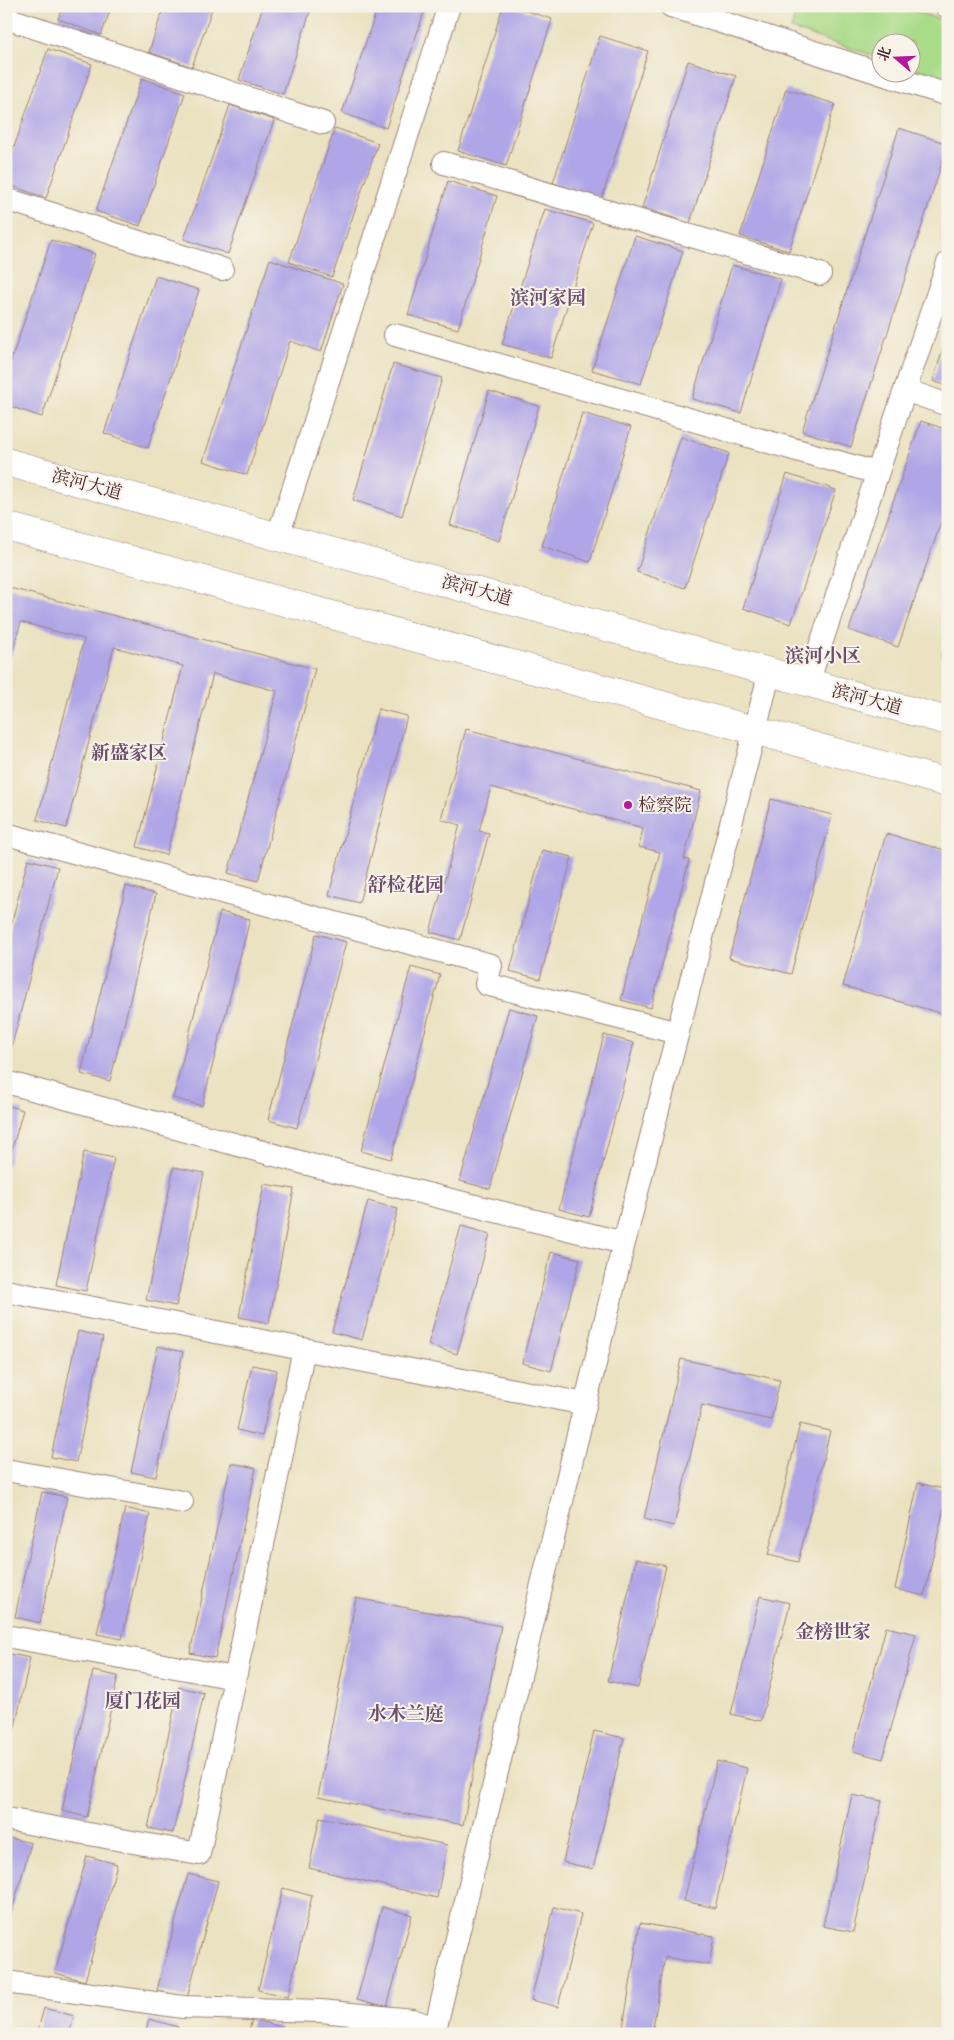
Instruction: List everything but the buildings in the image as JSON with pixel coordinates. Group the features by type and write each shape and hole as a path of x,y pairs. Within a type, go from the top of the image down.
{"main road":[{"name":"滨河大道","path":"6,462 948,721"},
{"path":"6,526 948,783"}],"street":[{"path":"278,536 449,6"},
{"path":"671,6 948,95"},
{"path":"6,18 323,123"},
{"path":"444,163 820,274"},
{"path":"6,199 222,269"},
{"path":"808,683 904,390 948,263"},
{"path":"395,335 877,473"},
{"path":"904,390 948,405"},
{"path":"6,1982 183,2007 321,2011 412,2020 434,2031 624,1243 770,671"},
{"path":"6,834 491,965 486,984 678,1032"},
{"path":"6,1082 315,1166 624,1243"},
{"path":"6,1291 585,1404"},
{"path":"6,1819 199,1854 304,1349"},
{"path":"6,1470 182,1502"},
{"path":"6,1636 235,1678"}],"green space":[{"path":"798,6 899,6 948,22 948,79 922,70 922,32 872,32 872,55 791,29"}],"place":[{"name":"检察院","path":"628,805"}],"district":[{"name":"滨河家园","path":"548,297"},
{"name":"滨河小区","path":"823,655"},
{"name":"新盛家区","path":"129,752"},
{"name":"舒检花园","path":"406,884"},
{"name":"金榜世家","path":"833,1631"},
{"name":"厦门花园","path":"143,1700"},
{"name":"水木兰庭","path":"406,1713"}]}
